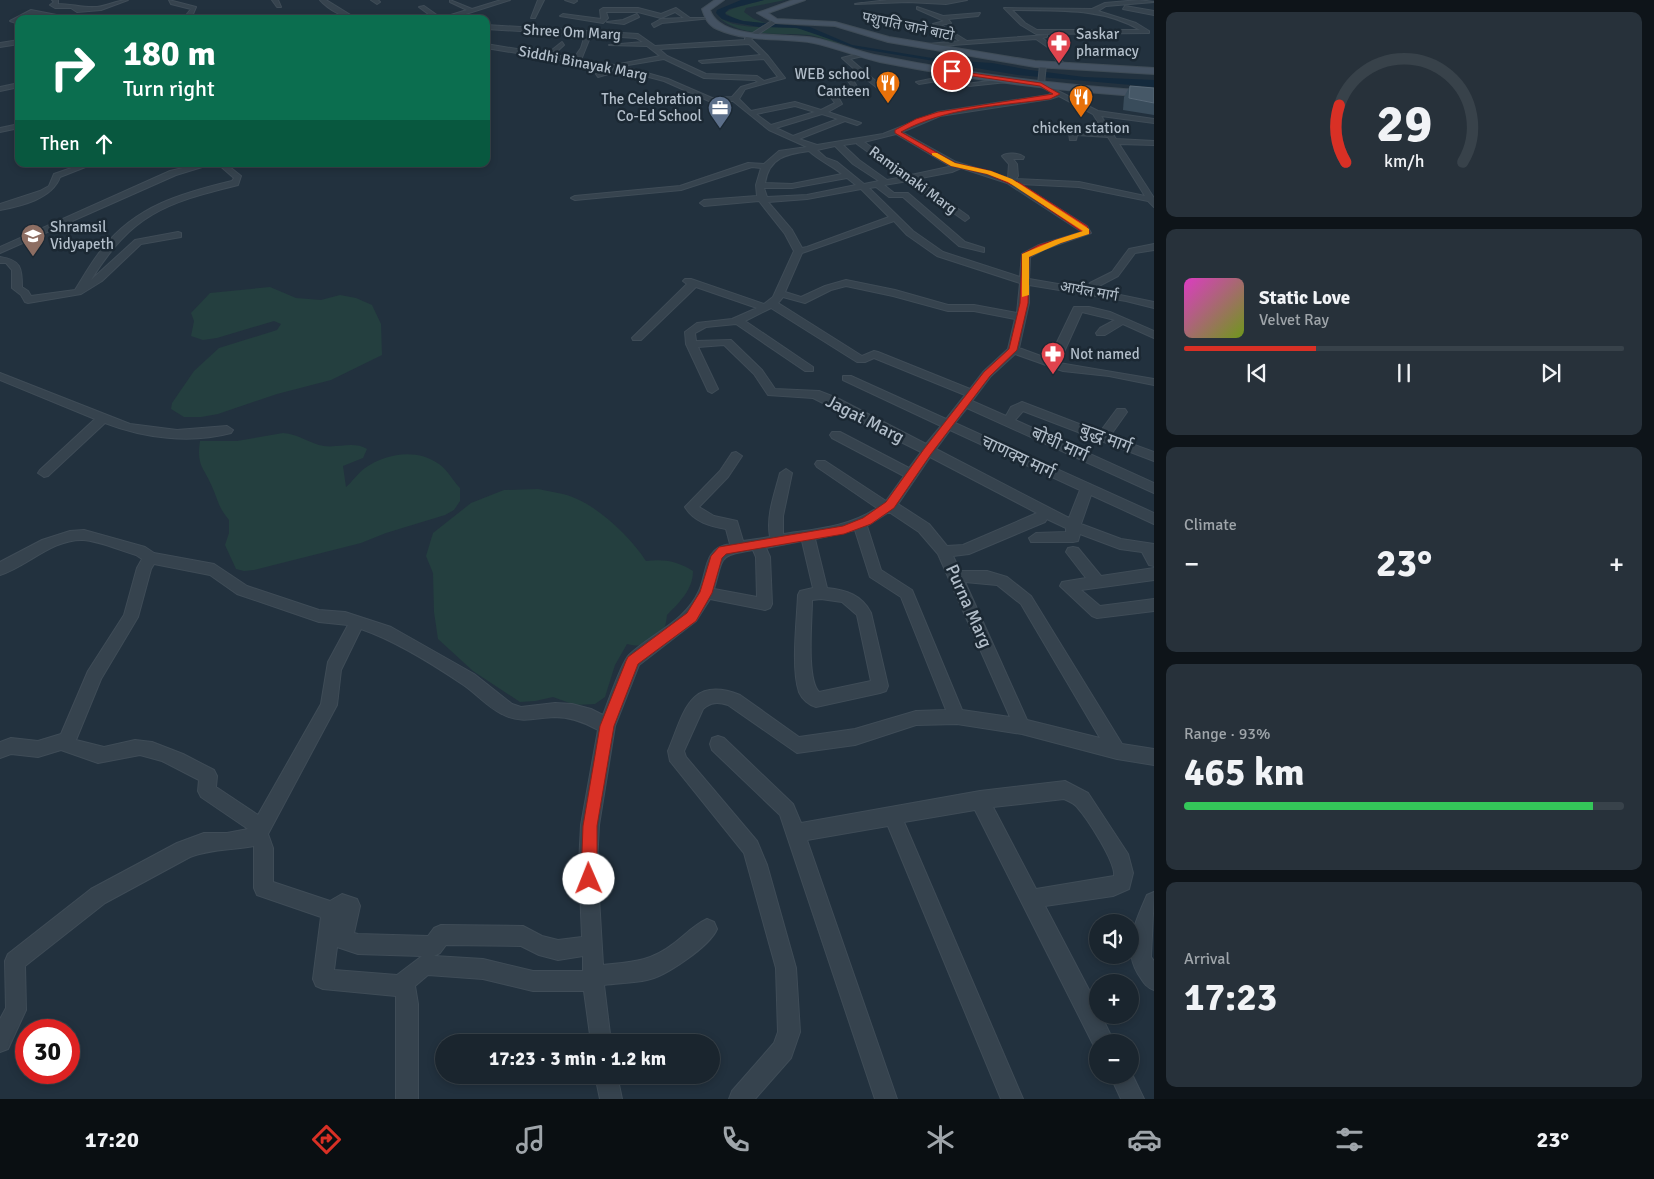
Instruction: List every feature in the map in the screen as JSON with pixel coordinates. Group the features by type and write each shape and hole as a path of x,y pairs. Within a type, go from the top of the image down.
{"main road":[{"path":"720,0 706,9 709,18 723,28 753,37 813,40 861,55 1005,81 1154,94"},
{"path":"772,22 761,13 801,0"},
{"name":"पशुपति जाने बाटो","path":"772,22 835,24 880,37 1043,66 1154,71"}],"street":[{"path":"55,0 57,3 53,4 57,7 70,6 75,10 98,9"},
{"path":"88,15 98,9 125,0"},
{"path":"172,0 173,2 194,8 190,15"},
{"path":"275,0 279,6"},
{"path":"323,0 329,7 346,12 350,15"},
{"path":"452,11 462,15 507,0"},
{"path":"533,17 541,0"},
{"path":"856,2 908,0 946,2"},
{"path":"912,9 964,0"},
{"path":"1136,0 1143,2"},
{"path":"1093,11 1105,5 1154,0"},
{"path":"452,1 473,11"},
{"path":"856,2 868,12"},
{"path":"1090,3 1093,11"},
{"path":"606,33 607,22 604,10 635,9 661,16 669,12 673,4"},
{"path":"1105,5 1154,13"},
{"path":"485,14 489,10 487,6"},
{"path":"422,7 435,15"},
{"path":"919,8 948,22 936,25 965,42"},
{"path":"1141,27 1146,32 1036,32 1023,24 1008,8 1093,11 1141,27 1150,26"},
{"path":"581,11 590,12 585,18"},
{"path":"24,15 29,12 45,15"},
{"path":"669,12 690,20"},
{"path":"942,18 978,14"},
{"path":"563,16 607,22"},
{"path":"596,23 624,22 637,16"},
{"path":"654,25 661,21 709,18"},
{"path":"612,45 753,37 772,22"},
{"name":"Shree Om Marg","path":"490,27 638,36 647,44"},
{"path":"579,62 577,58 584,48 589,32"},
{"path":"1036,36 1051,47 1062,66"},
{"path":"928,46 1036,36 1057,36 1066,41"},
{"path":"753,37 782,78 743,88 734,99 751,114 772,127 814,147"},
{"path":"602,40 647,44 665,57 698,71 704,76 757,78 763,83"},
{"path":"0,45 15,44"},
{"path":"548,56 562,44"},
{"name":"Siddhi Binayak Marg","path":"490,47 622,68 689,88 711,100 734,99"},
{"path":"861,55 845,58 882,89"},
{"path":"610,66 665,57"},
{"path":"702,61 766,57"},
{"path":"544,64 569,60"},
{"path":"1043,66 1041,83 1057,94 1088,107 1096,113 1152,202"},
{"path":"598,75 622,68"},
{"path":"652,76 666,71"},
{"path":"919,82 947,78 953,71"},
{"path":"772,127 840,104 833,96 834,94 856,90 848,79 867,77"},
{"path":"0,78 10,87"},
{"path":"969,84 1005,81"},
{"path":"0,89 15,86"},
{"name":"Ramjanaki Marg","path":"765,166 769,160 782,153 860,142 897,132 918,120 938,114 1050,97 1057,94"},
{"path":"751,114 795,104 857,123"},
{"path":"1096,113 1154,121"},
{"path":"782,153 796,140 845,120"},
{"path":"0,130 15,127"},
{"path":"600,1034 595,1006 588,864 590,826 607,726 633,661 691,617 706,593 717,556 723,550 758,546 807,535 844,530 860,524 888,506 987,374 1013,350 1025,293 1024,259 1027,254 1087,233 1084,228 1010,181 989,173 958,166 897,132"},
{"path":"1073,138 1073,132 1154,143"},
{"name":"Ramjanaki Marg","path":"860,142 965,218"},
{"path":"837,144 880,182 892,196 905,196 962,244 981,250"},
{"name":"आर्यल मार्ग","path":"814,147 823,160 834,164 846,176 860,185 910,233 940,254 1024,281 1154,305"},
{"path":"1010,181 1014,176 1014,168 1006,156 1020,157"},
{"path":"575,198 681,188 751,165 765,166 760,185 763,199 775,219 797,244 799,251 780,293 768,305 738,321 696,326 689,335 691,344 712,389"},
{"path":"895,168 908,166"},
{"path":"704,203 807,197 860,185 952,170 958,166"},
{"path":"0,207 16,204 46,192 52,187 54,173 77,167"},
{"path":"0,250 173,173 196,167"},
{"path":"78,292 106,250 145,212 179,197 235,183 238,178 225,167"},
{"path":"760,185 796,186 846,176"},
{"path":"1010,181 1088,186 1152,202"},
{"path":"799,251 808,250 895,218"},
{"path":"0,260 9,261 17,270 17,288 25,293 28,300 78,292 99,279 138,242 178,236"},
{"path":"1091,292 1094,285 1115,274 1132,251 1154,247"},
{"path":"637,338 691,282 768,305"},
{"path":"780,293 802,301 838,284 854,284 948,308 974,308 1020,317"},
{"name":"बोधी मार्ग","path":"768,305 861,360 874,354 968,398 1009,421 1154,488"},
{"path":"1052,365 1068,333 1076,311 1080,308 1098,314 1103,312 1154,335"},
{"path":"1106,332 1123,320"},
{"path":"738,321 809,369"},
{"name":"Jagat Marg","path":"691,344 727,342 758,372 772,392 815,394 871,420 927,452 1073,526 1120,544 1150,549 1154,561"},
{"path":"1013,350 1052,365 1154,382"},
{"path":"0,376 103,418 145,432 186,434 227,430"},
{"path":"847,378 949,424"},
{"name":"बुद्ध मार्ग","path":"1009,421 1015,410 1022,406 1154,457"},
{"path":"1104,437 1121,412"},
{"path":"44,473 103,418"},
{"name":"चाणक्य मार्ग","path":"949,424 1086,490 1154,519"},
{"path":"836,435 912,475"},
{"path":"736,456 724,474 692,507 707,519 732,525 738,548"},
{"name":"Purna Marg","path":"821,464 924,528 944,551 1022,726"},
{"path":"778,541 775,531 776,514 786,473"},
{"path":"1036,538 1073,537 1073,526 1086,490"},
{"path":"944,551 964,550 1040,519 1045,512"},
{"path":"860,524 875,572 879,577 902,587 907,594 957,717"},
{"path":"0,568 41,546 70,536 84,535 140,551 151,558 214,570 242,590 319,616 356,622 386,630 468,679 507,709 521,714 555,710 572,711 585,714 607,726"},
{"path":"807,535 821,593"},
{"path":"706,593 765,604 763,557 758,546"},
{"path":"1074,552 1098,582"},
{"path":"0,750 11,746 38,749 67,740 78,718 94,676 131,617 144,568 151,558"},
{"path":"1154,574 1066,586 1097,612 1154,605"},
{"path":"956,577 993,576 1014,587 1026,600 1117,751"},
{"path":"821,593 844,596 859,605 864,613 880,686 816,700 810,696 804,673 804,595 821,593"},
{"path":"0,1041 16,1010 15,961 98,896 184,850 204,842 227,842 256,837 329,705 332,691 331,678 336,662 356,622"},
{"path":"740,1099 784,1050 789,1032 786,968 758,865 751,847 680,761 676,751 697,704 709,696 723,695 734,700 797,745 855,737 916,718 957,717 1022,726 1095,743 1117,751 1154,757"},
{"path":"62,742 92,754 109,755 131,747 144,748 181,762 208,776 207,792 260,830 264,848 264,888 332,911"},
{"path":"718,744 787,810 886,1099"},
{"path":"796,833 980,800 1045,791 1065,790 1074,793 1090,809 1121,861 1124,873 1122,882 1113,887 1030,899"},
{"path":"980,800 1100,1034"},
{"path":"893,817 1012,1099"},
{"path":"1154,902 1142,931 1141,959 1154,980"},
{"path":"593,945 558,950 539,945 523,936 486,935 441,935 433,946 358,944 345,941 343,937 350,906 342,904 332,911 323,979 400,986 424,965 483,969 533,981 594,979 648,970 678,953 707,929"},
{"path":"404,983 408,1026 406,1055 407,1099"},
{"path":"608,1084 611,1099"},
{"path":"1125,1084 1133,1099"}],"green space":[{"path":"764,0 785,0 746,8 744,12 754,19 768,24 737,20 725,13 737,7"},
{"path":"717,16 726,21 747,26 802,29 846,46 809,35 749,31 727,23"},
{"path":"270,287 296,298 321,300 340,295 356,298 372,305 381,324 382,355 331,380 277,394 218,414 184,417 171,409 172,403 194,371 219,348 277,330 281,324 274,321 217,338 203,340 191,336 194,321 191,313 210,293"},
{"path":"283,433 324,446 357,445 367,449 363,458 343,466 346,487 365,468 382,459 402,454 411,454 430,459 445,469 460,488 460,501 454,510 445,515 386,533 361,543 254,570 244,571 236,569 225,545 229,533 229,520 221,509 200,462 200,441 237,441"},
{"path":"538,489 572,497 596,510 624,534 646,561 659,560 670,562 693,571 691,584 681,600 667,615 666,623 660,636 650,644 627,644 615,665 605,697 595,704 575,705 553,697 520,702 473,671 438,639 434,612 433,573 426,556 433,533 471,503 504,490"}],"water":[{"path":"741,0 764,0 729,9 725,13 726,15 743,21 810,27 852,45 944,60 992,63 1084,77 1154,80 1154,87 1018,75 856,48 797,28 759,27 731,22 722,19 716,13 717,10"}],"building":[{"path":"1130,86 1154,88 1154,103 1129,98"}],"slow traffic":[{"path":"935,154 958,166 989,173 1010,181 1086,231 1086,234 1058,241 1032,251 1025,256 1023,268 1025,295"}],"place":[{"name":"Saskar pharmacy","path":"1059,64"},
{"name":"WEB school Canteen","path":"888,104"},
{"name":"chicken station","path":"1081,118"},
{"name":"The Celebration Co-Ed School","path":"720,129"},
{"name":"Shramsil Vidyapeth","path":"33,257"},
{"name":"Not named","path":"1053,375"}],"route":[{"path":"589,879 590,826 607,726 633,661 643,651 691,617 706,593 714,562 723,550 758,546 807,535 844,530 867,521 890,505 898,497 927,452 987,374 1013,350 1024,303 1023,268 1025,256 1058,241 1087,233 1084,228 1017,184 999,176 948,162 897,132 918,120 938,114 1050,97 1057,94 1041,85 952,71"}]}
